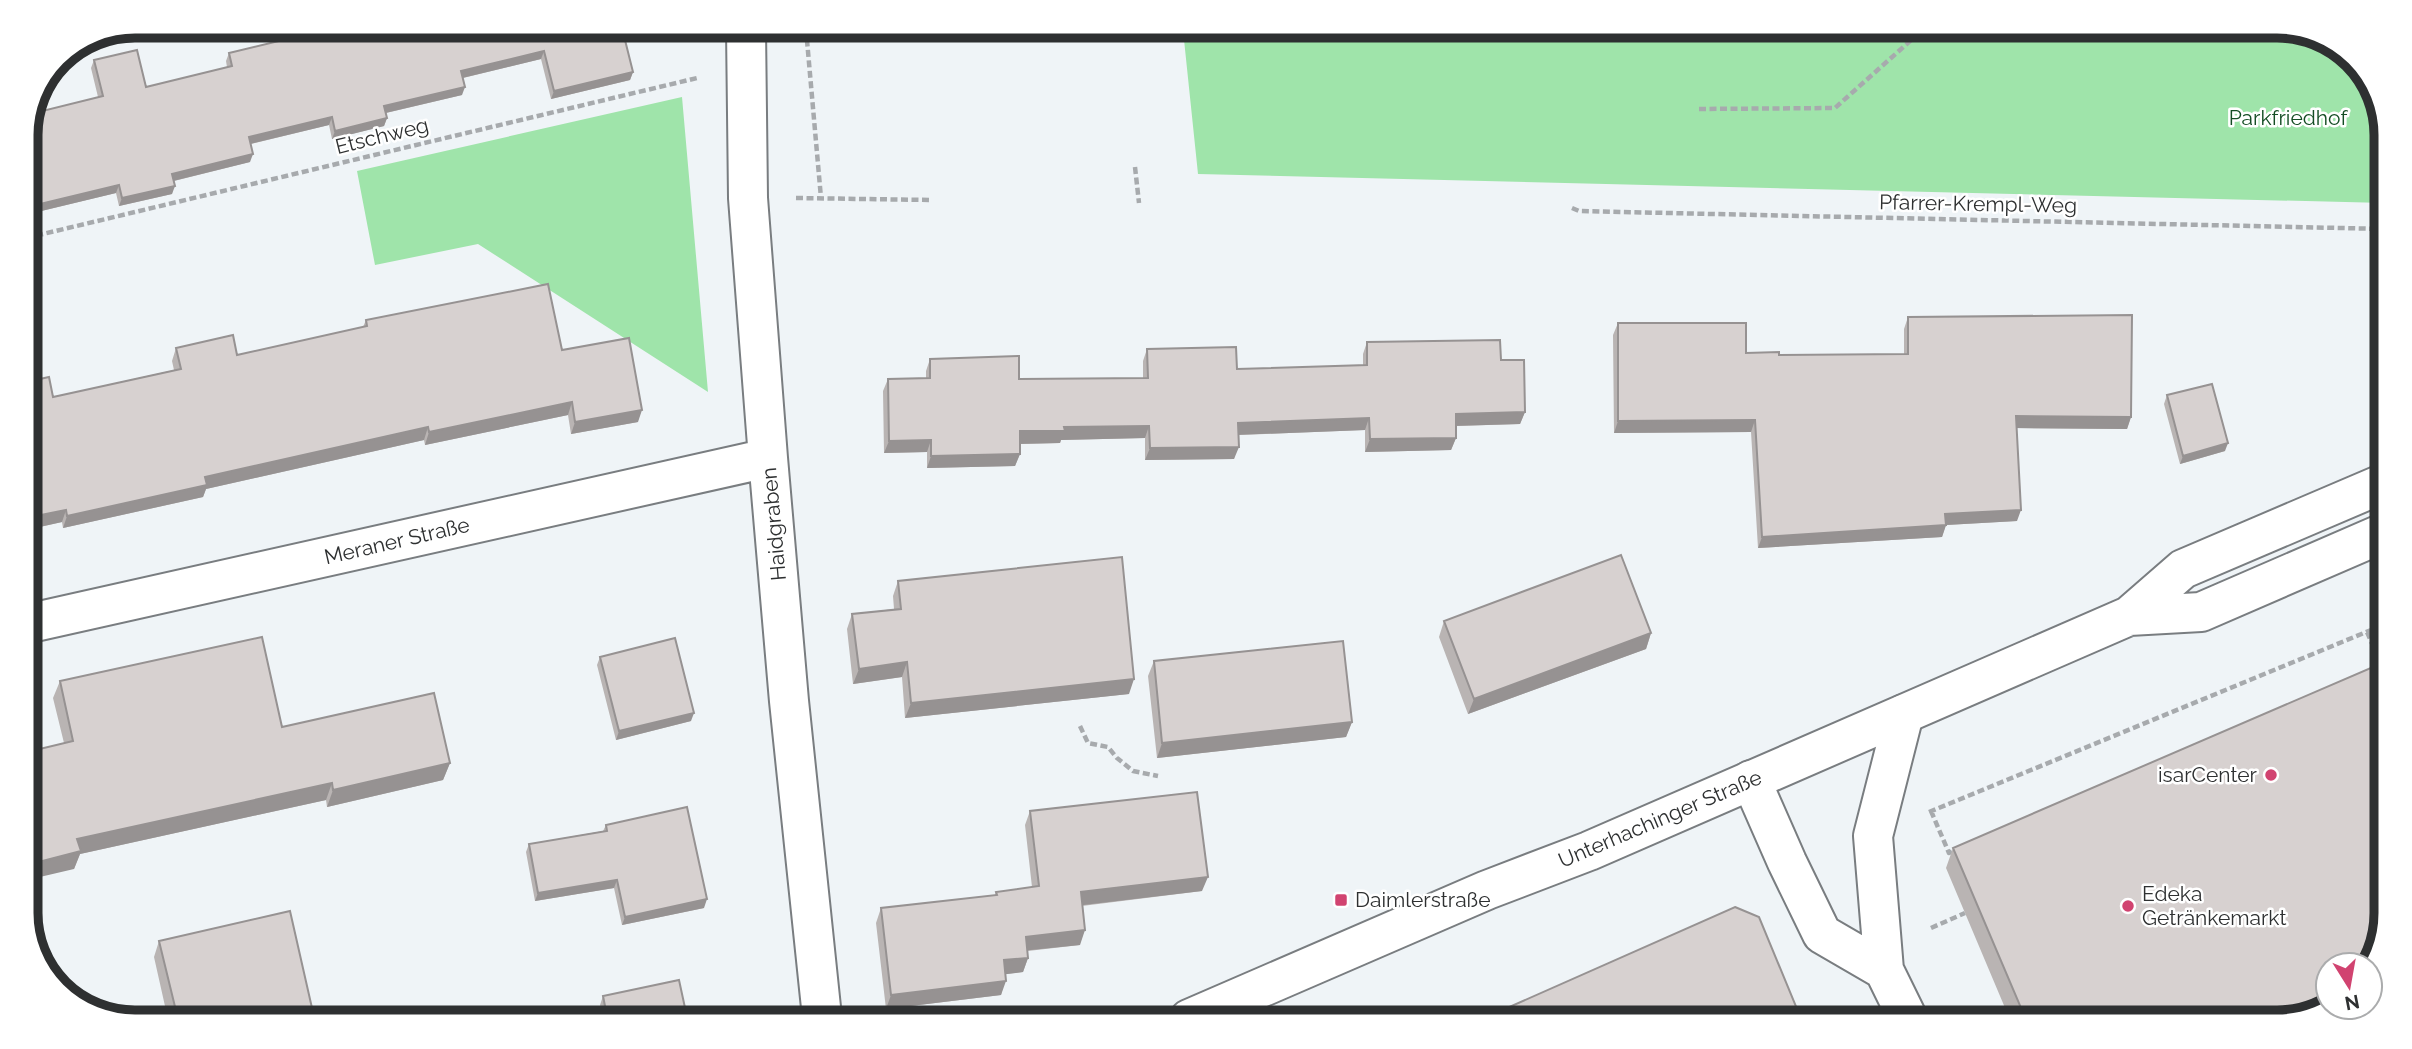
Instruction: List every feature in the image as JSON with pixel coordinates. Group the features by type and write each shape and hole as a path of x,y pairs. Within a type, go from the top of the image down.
{"street":[{"name":"Haidgraben","path":"746,38 748,198 768,457 789,701 821,1011"},
{"name":"Meraner Straße","path":"39,621 768,457"},
{"name":"Unterhachinger Straße","path":"1205,1011 1487,890 1589,851 2129,616 2183,569 2373,488"},
{"name":"Unterhachinger Straße","path":"2129,616 2201,612 2374,537"},
{"path":"1904,714 1873,836 1884,970 1904,1011"},
{"path":"1752,780 1822,934 1884,970"}],"path":[{"path":"807,38 821,198 931,200"},
{"path":"1699,108 1835,108 1913,38"},
{"name":"Etschweg","path":"39,235 685,80 746,70"},
{"path":"1135,167 1139,203"},
{"name":"Pfarrer-Krempl-Weg","path":"1572,208 1579,211 2373,229"},
{"path":"1873,836 2374,629"},
{"path":"2367,632 2374,647"},
{"path":"1080,726 1088,743 1108,747 1133,771 1158,776"},
{"path":"1931,811 1949,853 1962,847"}],"green space":[{"name":"Parkfriedhof","path":"1184,38 2276,38 2313,46 2340,63 2363,93 2372,117 2373,129 2373,203 1198,174"},
{"path":"682,97 708,392 478,244 375,265 357,171"}],"building":[{"path":"291,38 624,38 633,72 554,91 544,51 461,71 465,87 384,106 387,118 335,131 332,117 249,137 253,154 172,174 175,186 122,198 119,185 39,204 39,129 42,111 103,96 94,60 137,50 146,87 232,66 229,53"},
{"path":"548,284 562,350 629,338 642,410 575,422 572,402 429,432 428,427 205,477 207,485 67,516 66,510 39,515 39,379 49,377 53,397 181,369 176,348 233,335 237,355 367,326 366,320"},
{"path":"2132,315 2131,417 2016,416 2021,510 1945,514 1946,525 1762,537 1755,420 1618,421 1618,323 1746,323 1746,353 1908,354 1908,317"},
{"path":"1500,340 1501,360 1524,360 1525,412 1456,414 1456,438 1370,439 1369,418 1238,423 1239,447 1150,448 1149,426 1064,427 1065,431 1020,431 1020,454 931,456 931,440 889,441 888,379 930,378 930,359 1019,356 1019,379 1148,378 1147,349 1236,347 1237,369 1367,365 1367,342"},
{"path":"2212,384 2228,443 2183,456 2167,395"},
{"path":"1621,555 1651,633 1474,699 1444,621"},
{"path":"1122,557 1134,679 911,703 907,662 859,669 852,614 901,609 898,581"},
{"path":"262,637 282,727 434,693 450,763 333,790 332,783 77,839 81,851 39,862 39,749 73,741 60,681"},
{"path":"675,638 694,713 619,731 600,657"},
{"path":"1343,641 1352,722 1162,743 1154,661"},
{"name":"isarCenter","path":"2374,667 2372,932 2366,951 2314,951 2314,1002 2295,1009 2276,1011 2022,1011 1953,848"},
{"path":"1197,792 1208,877 1081,892 1085,930 1026,937 1028,958 1004,960 1006,981 891,995 881,908 997,895 996,892 1039,886 1030,811"},
{"path":"687,807 707,899 625,917 617,880 538,893 529,844 607,831 606,825"},
{"path":"1735,907 1759,917 1798,1011 1500,1011"},
{"path":"290,911 312,1008 300,1011 176,1011 159,941"},
{"path":"679,980 686,1011 606,1011 603,996"}],"place":[{"name":"isarCenter","path":"2271,775"},
{"name":"Daimlerstraße","path":"1341,900"},
{"name":"Edeka Getränkemarkt","path":"2128,906"}]}
